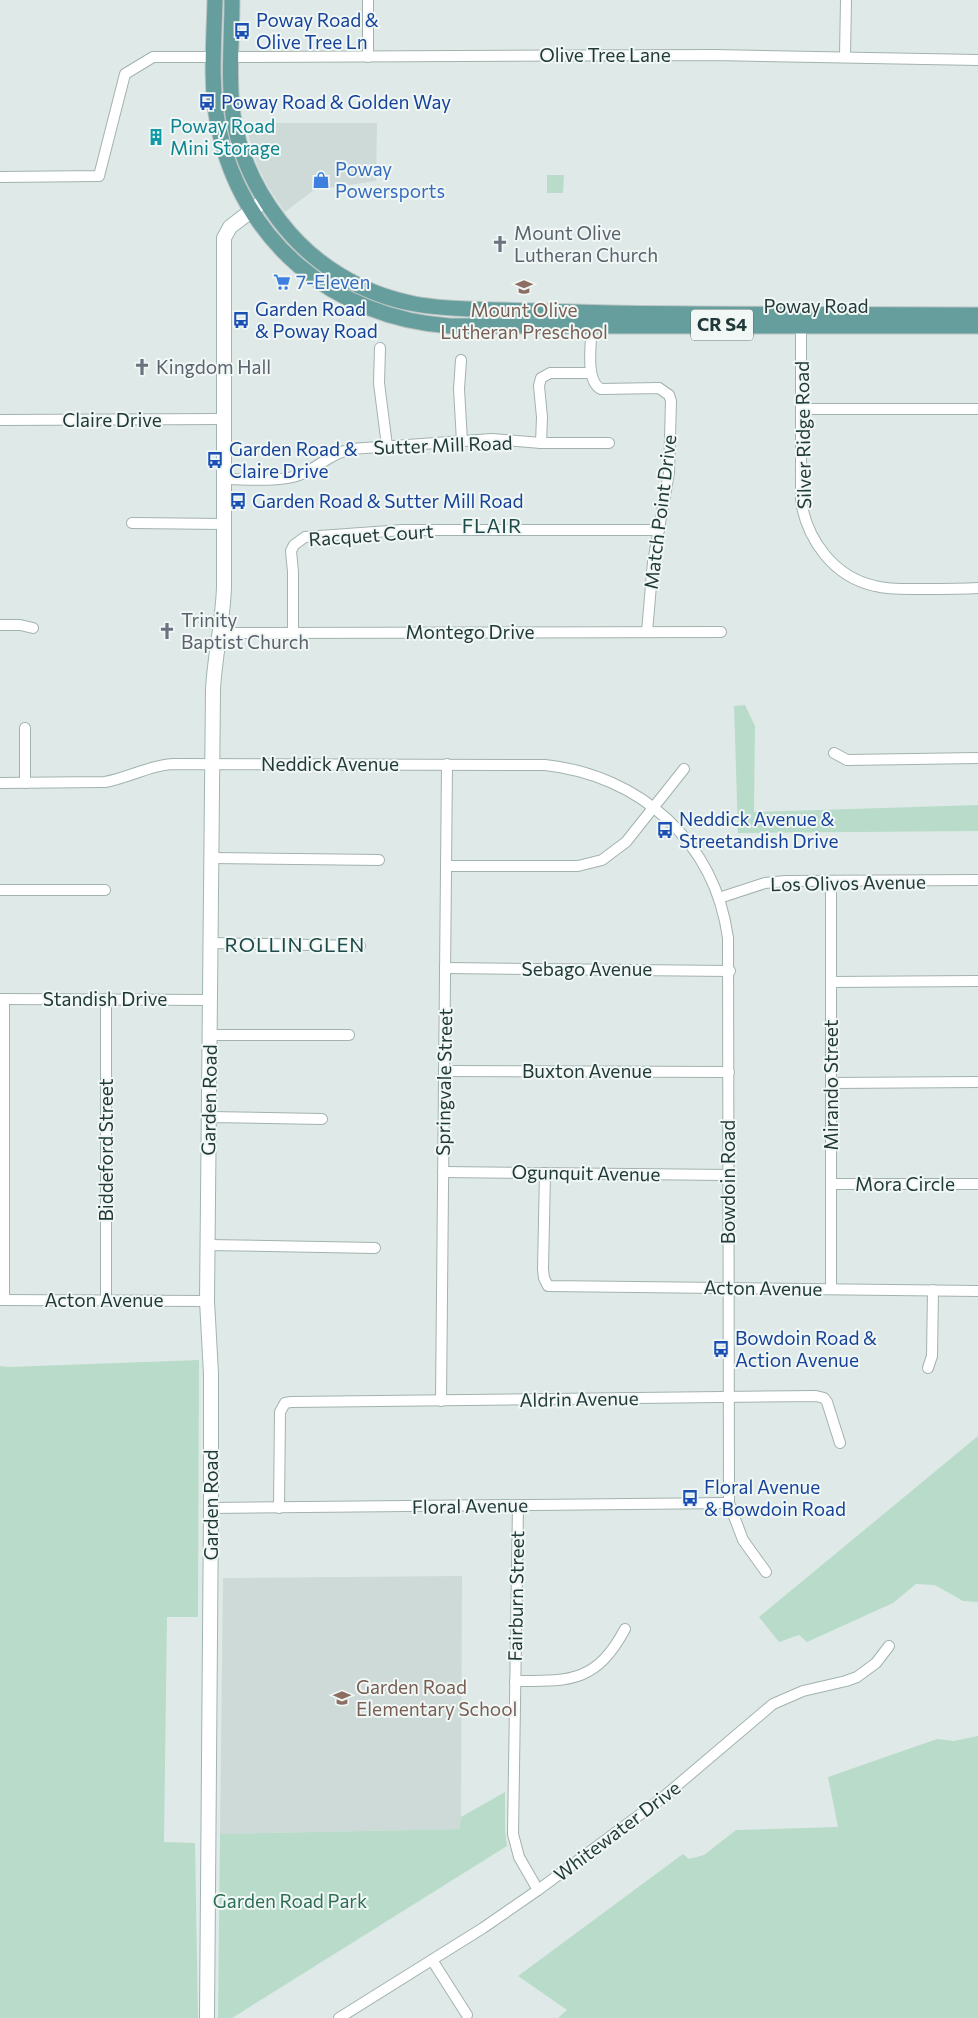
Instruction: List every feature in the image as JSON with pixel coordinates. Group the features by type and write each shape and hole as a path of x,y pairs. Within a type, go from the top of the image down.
{"main road":[{"name":"Poway Road","path":"214,0 215,101 220,135 231,170 252,211 280,249 307,273 345,298 386,315 416,322 450,326 592,319 801,320 978,326"},
{"path":"222,0 222,48 228,56 232,56"},
{"name":"Poway Road","path":"232,0 233,115 241,147 264,201 287,231 313,256 343,278 377,294 415,304 592,319"},
{"path":"214,57 221,58 223,61 225,103 229,128 235,142 241,147"},
{"name":"Poway Road","path":"801,320 978,315"}],"street":[{"path":"368,0 368,56"},
{"path":"845,56 846,0"},
{"name":"Olive Tree Lane","path":"232,56 845,56 978,60"},
{"path":"0,177 99,176 126,74 153,57 214,57"},
{"name":"Garden Road","path":"207,2018 211,1374 207,1301 212,763 214,662 224,587 224,238 230,227 264,201"},
{"path":"541,443 542,417 539,386 541,378 550,373 590,373 592,319"},
{"name":"Silver Ridge Road","path":"801,320 802,509 807,526 816,544 833,563 857,580 883,588 978,588"},
{"path":"380,348 378,384 387,446"},
{"path":"461,360 459,390 462,441"},
{"name":"Match Point Drive","path":"590,373 594,384 601,390 658,388 669,395 672,407 669,466 651,576 647,632"},
{"path":"800,409 978,409"},
{"name":"Claire Drive","path":"0,420 224,419"},
{"name":"Sutter Mill Road","path":"224,478 290,478 302,474 328,457 343,451 387,446 492,440 541,443 609,442"},
{"path":"132,523 224,524"},
{"name":"Racquet Court","path":"293,632 291,551 294,544 305,537 395,530 659,530"},
{"path":"0,625 20,625 33,628"},
{"name":"Montego Drive","path":"219,633 721,632"},
{"path":"25,728 25,783"},
{"path":"834,753 847,760 978,758"},
{"name":"Neddick Avenue","path":"0,783 105,782 166,764 545,764 573,768 616,783 653,807"},
{"name":"Springvale Street","path":"441,1401 447,764"},
{"path":"446,866 578,866 602,860 626,842 684,769"},
{"name":"Bowdoin Road","path":"653,807 685,836 694,847 707,868 719,898 727,926 730,970 728,1175 729,1503 743,1540 766,1572"},
{"path":"212,858 378,860"},
{"name":"Los Olivos Avenue","path":"719,898 775,882 978,880"},
{"name":"Mirando Street","path":"831,881 831,1289"},
{"path":"0,890 104,890"},
{"path":"211,943 360,946"},
{"name":"Sebago Avenue","path":"445,968 730,970"},
{"path":"831,982 978,981"},
{"path":"2,999 2,1300"},
{"name":"Standish Drive","path":"2,999 210,1000"},
{"name":"Biddeford Street","path":"106,1000 106,1300"},
{"path":"210,1035 349,1035"},
{"name":"Buxton Avenue","path":"444,1070 729,1072"},
{"path":"831,1083 978,1082"},
{"path":"209,1117 322,1119"},
{"name":"Ogunquit Avenue","path":"443,1172 728,1175"},
{"name":"Acton Avenue","path":"545,1173 543,1269 544,1278 548,1286 978,1291"},
{"name":"Mora Circle","path":"831,1184 978,1184"},
{"path":"208,1245 375,1248"},
{"path":"928,1368 932,1356 933,1290"},
{"name":"Acton Avenue","path":"2,1300 207,1301"},
{"name":"Aldrin Avenue","path":"280,1508 280,1412 285,1403 291,1402 816,1396 824,1398 829,1407 840,1443"},
{"name":"Floral Avenue","path":"211,1508 729,1503"},
{"name":"Fairburn Street","path":"518,1505 513,1834 518,1857 538,1890"},
{"path":"515,1681 564,1680 587,1673 596,1667 614,1648 625,1629"},
{"name":"Whitewater Drive","path":"343,2017 484,1928 538,1890 668,1793 773,1704 803,1691 857,1677 876,1663 888,1646"},
{"path":"432,1960 466,2015"}],"shaded area":[{"path":"377,123 376,181 314,190 285,212 268,187 257,165 245,124"},
{"name":"Garden Road Elementary School","path":"462,1576 461,1829 220,1834 223,1578"}],"green space":[{"path":"547,175 564,175 563,193 547,193"},
{"path":"745,705 755,726 754,812 978,805 978,831 738,833 734,706"},
{"path":"199,1360 198,1617 167,1617 164,1842 195,1843 198,2018 0,2018 0,1366"},
{"path":"978,1436 978,1602 963,1601 935,1585 916,1584 893,1603 807,1642 799,1635 779,1642 759,1617"},
{"path":"978,1736 978,2018 558,2018 567,2010 518,1976 683,1854 689,1859 704,1855 736,1830 838,1827 828,1777 937,1739 954,1741"},
{"name":"Garden Road Park","path":"505,1792 507,1846 232,2018 218,2018 220,1834 460,1829 461,1817"}],"place":[{"name":"Poway Road & Olive Tree Ln","path":"242,31"},
{"name":"Poway Road & Golden Way","path":"207,102"},
{"name":"Poway Road Mini Storage","path":"156,137"},
{"name":"Poway Powersports","path":"321,180"},
{"name":"Mount Olive Lutheran Church","path":"500,244"},
{"name":"7-Eleven","path":"282,282"},
{"name":"Mount Olive Lutheran Preschool","path":"524,287"},
{"name":"Garden Road & Poway Road","path":"241,320"},
{"name":"Kingdom Hall","path":"142,367"},
{"name":"Garden Road & Claire Drive","path":"215,460"},
{"name":"Garden Road & Sutter Mill Road","path":"238,501"},
{"name":"Trinity Baptist Church","path":"167,631"},
{"name":"Neddick Avenue & Streetandish Drive","path":"665,830"},
{"name":"Bowdoin Road & Action Avenue","path":"721,1349"},
{"name":"Floral Avenue & Bowdoin Road","path":"690,1498"},
{"name":"Garden Road Elementary School","path":"342,1698"}],"district":[{"name":"FLAIR","path":"492,526"},
{"name":"ROLLIN GLEN","path":"295,945"}]}
